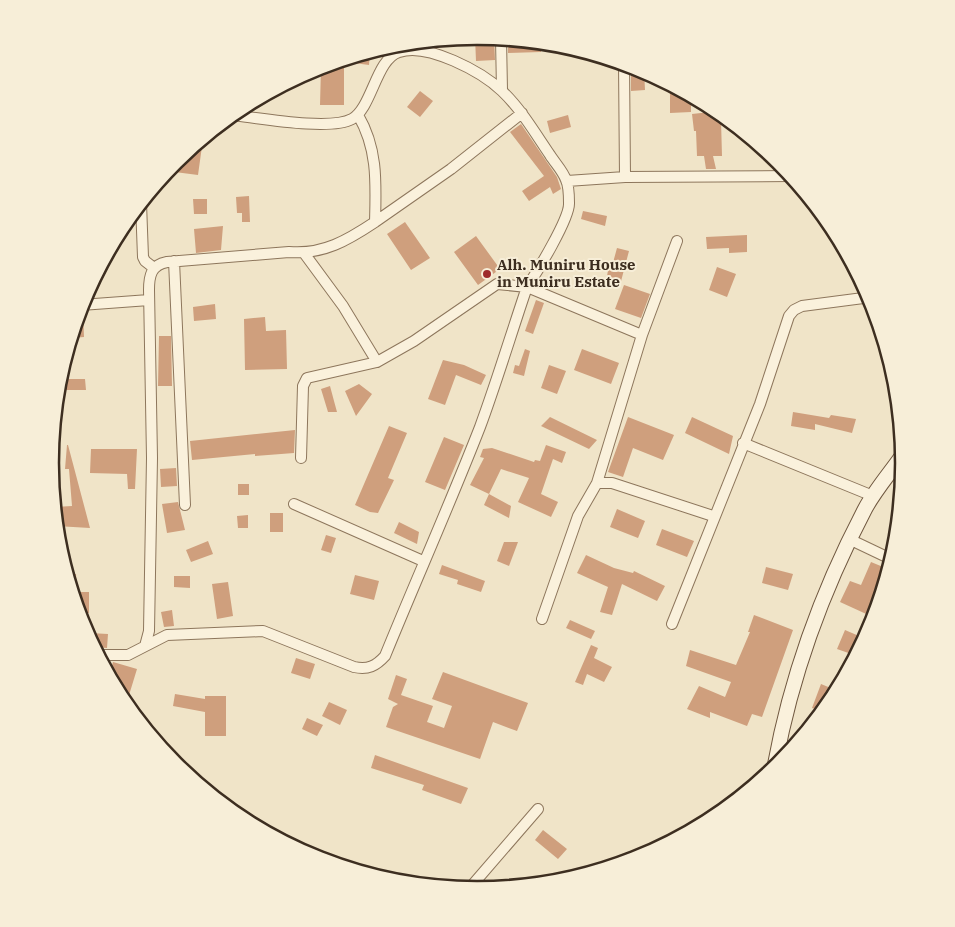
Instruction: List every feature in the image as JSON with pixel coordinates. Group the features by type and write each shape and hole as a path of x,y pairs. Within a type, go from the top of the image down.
{"street":[{"path":"501,46 502,90"},
{"path":"105,655 128,656 160,637 182,633 263,631 354,667 372,667 385,656 481,425 527,287 539,270 569,209 567,181 522,113 502,90 455,61 415,50"},
{"path":"245,116 326,124 350,120 358,115 393,54"},
{"path":"624,72 625,177"},
{"path":"145,646 150,631 152,458 149,282 154,268 159,263 174,261 290,252 304,253 339,244 375,222 451,169 522,113"},
{"path":"358,115 369,134 374,158 375,222"},
{"path":"567,181 625,177 781,176"},
{"path":"141,214 143,257 154,268"},
{"path":"542,619 578,516 597,483 642,336 677,241"},
{"path":"304,253 342,306 377,362"},
{"path":"174,261 185,505"},
{"path":"301,458 303,386 307,378 377,362 414,341 497,284 527,287 642,336"},
{"path":"672,624 760,404 789,316 794,310 802,306 862,298"},
{"path":"91,303 149,300"},
{"path":"743,443 873,496"},
{"path":"778,754 794,682 816,615 873,496 896,464"},
{"path":"597,483 612,483 714,516"},
{"path":"294,504 423,561"},
{"path":"851,540 885,556"},
{"path":"150,631 160,637"},
{"path":"475,882 538,809"}],"building":[{"path":"475,45 494,46 495,60 476,61"},
{"path":"508,46 541,50 541,52 508,53"},
{"path":"369,59 369,65 355,63"},
{"path":"344,67 344,105 320,105 321,76"},
{"path":"631,74 644,80 645,90 631,91"},
{"path":"420,91 433,101 420,117 407,107"},
{"path":"670,92 691,104 691,112 670,113"},
{"path":"705,113 721,124 722,156 713,156 716,169 706,169 704,156 697,156 696,131 694,131 692,114"},
{"path":"568,115 571,127 550,133 547,121"},
{"path":"521,124 557,177 561,189 553,194 550,187 529,201 522,191 544,176 510,132"},
{"path":"202,149 198,175 178,172"},
{"path":"249,196 250,222 242,222 242,213 237,213 236,197"},
{"path":"193,199 207,199 207,214 194,214"},
{"path":"583,211 607,216 605,226 581,219"},
{"path":"405,222 430,258 411,270 387,234"},
{"path":"223,226 221,250 196,253 194,229"},
{"path":"747,235 747,252 729,253 729,248 707,249 706,237"},
{"path":"476,236 500,269 478,285 454,252"},
{"path":"617,248 629,251 620,285 606,283 608,270 611,270"},
{"path":"717,267 736,274 727,297 709,290"},
{"path":"624,285 650,294 641,318 615,309"},
{"path":"536,300 544,303 533,334 525,331"},
{"path":"215,304 216,319 194,321 193,307"},
{"path":"265,317 266,331 286,330 287,369 245,370 244,319"},
{"path":"83,323 84,337 78,337"},
{"path":"159,336 171,336 172,386 158,386"},
{"path":"525,349 530,351 524,376 513,373 515,365 519,366"},
{"path":"582,349 619,363 611,384 574,370"},
{"path":"443,360 464,365 486,375 481,385 456,375 445,405 428,399"},
{"path":"549,365 566,371 557,394 541,388"},
{"path":"68,379 85,379 86,390 66,390"},
{"path":"359,384 372,394 356,416 345,391"},
{"path":"330,386 337,412 328,412 321,389"},
{"path":"793,412 829,418 831,415 856,419 852,433 815,424 815,430 791,426"},
{"path":"550,417 597,440 589,449 541,426"},
{"path":"628,417 674,435 663,460 633,448 623,477 608,472"},
{"path":"692,417 733,436 729,454 685,433"},
{"path":"389,426 407,433 388,478 394,480 378,513 370,512 355,505"},
{"path":"295,430 294,453 255,456 255,454 192,460 190,441"},
{"path":"444,437 464,445 445,490 425,482"},
{"path":"68,445 90,528 64,526 62,507 72,506 69,469 65,469"},
{"path":"546,445 566,452 562,463 553,459 541,494 558,502 551,517 518,502 529,478 501,469 489,494 470,485 484,458 480,457 483,449 492,448 534,462 535,460 540,461"},
{"path":"91,449 137,449 135,489 128,489 127,474 90,473"},
{"path":"176,468 177,486 161,487 160,469"},
{"path":"238,484 249,484 249,495 238,495"},
{"path":"489,494 511,506 509,518 484,505"},
{"path":"178,502 185,530 167,533 162,504"},
{"path":"617,509 645,521 638,538 610,527"},
{"path":"270,513 283,513 283,532 270,532"},
{"path":"248,515 248,528 238,528 237,516"},
{"path":"399,522 419,532 417,544 394,533"},
{"path":"662,529 694,541 687,557 656,545"},
{"path":"326,535 336,538 331,553 321,550"},
{"path":"208,541 213,554 191,562 186,550"},
{"path":"504,542 518,542 509,566 497,561"},
{"path":"586,555 614,568 633,573 634,571 665,586 657,601 622,584 612,615 600,612 608,587 577,573"},
{"path":"871,562 883,567 868,615 840,602 850,581 861,585"},
{"path":"442,565 485,581 481,592 457,584 458,580 439,574"},
{"path":"766,567 793,574 788,590 762,583"},
{"path":"355,575 379,581 374,600 350,594"},
{"path":"174,576 190,576 190,588 174,587"},
{"path":"228,582 233,616 217,619 212,584"},
{"path":"79,592 89,592 89,613 87,613"},
{"path":"172,610 174,626 164,627 161,612"},
{"path":"754,615 793,630 762,717 752,714 747,726 710,712 710,718 687,709 699,686 725,697 731,682 686,666 690,650 736,665 750,632 748,632"},
{"path":"570,620 595,631 591,639 566,628"},
{"path":"845,630 859,636 850,654 837,649"},
{"path":"95,633 108,634 107,648 101,648"},
{"path":"591,645 598,648 594,658 612,667 604,682 587,674 583,685 575,682"},
{"path":"296,658 315,664 310,679 291,673"},
{"path":"113,662 137,669 129,695 115,673 112,667"},
{"path":"443,672 528,703 517,731 493,722 480,759 386,727 393,707 398,704 388,699 396,675 407,679 401,695 433,706 427,722 444,728 452,706 432,699"},
{"path":"821,684 830,688 816,709 812,708"},
{"path":"175,694 205,699 205,696 226,696 226,736 205,736 205,712 173,706"},
{"path":"329,702 347,710 340,725 322,716"},
{"path":"307,718 323,725 317,736 302,729"},
{"path":"375,755 468,788 461,804 422,790 424,785 371,768"},
{"path":"543,830 567,849 558,859 535,840"}],"place":[{"name":"Alh. Muniru House in Muniru Estate","path":"487,274"}]}
